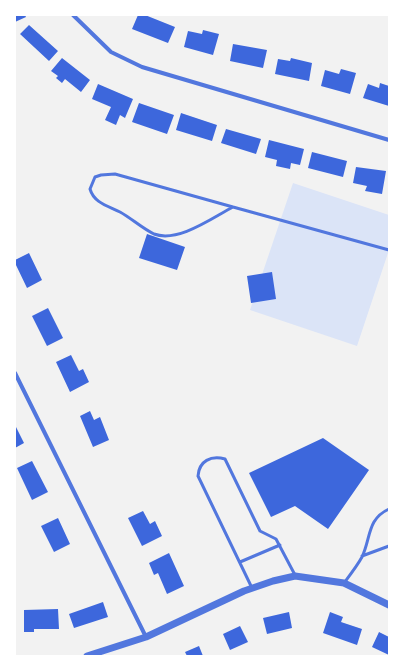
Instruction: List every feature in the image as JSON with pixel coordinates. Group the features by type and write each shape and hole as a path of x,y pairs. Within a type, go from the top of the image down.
{"street":[{"path":"73,15 111,52 142,67 389,140"},
{"path":"15,373 146,637"},
{"path":"87,656 146,637 252,588 295,576 344,583 389,605"}],"lane":[{"path":"233,207 192,229 179,234 166,236 154,234 121,213 95,199 90,189 95,178 101,175 114,174 389,250"},
{"path":"252,588 198,476 198,469 203,462 217,457 225,459 260,531 276,539 295,576"},
{"path":"344,583 362,556 371,526 382,512 389,509"},
{"path":"240,562 280,545"},
{"path":"362,556 389,546"}],"shaded area":[{"path":"293,183 389,215 389,250 357,346 250,310"}],"building":[{"path":"15,15 25,15 26,17 15,22"},
{"path":"138,15 145,15 175,27 168,43 132,29"},
{"path":"29,25 58,51 49,61 20,34"},
{"path":"203,30 219,34 213,55 184,47 188,31 202,34"},
{"path":"233,44 267,50 263,68 230,61"},
{"path":"62,58 90,80 81,92 65,79 62,83 56,78 58,76 51,71"},
{"path":"291,58 312,63 309,81 275,74 278,59 290,61"},
{"path":"341,69 356,73 350,94 321,86 325,70 339,74"},
{"path":"380,83 389,86 389,106 363,98 368,84 379,88"},
{"path":"98,84 133,99 125,118 120,115 116,125 105,120 111,107 92,99"},
{"path":"139,103 174,115 167,134 132,122"},
{"path":"181,113 217,125 212,141 176,130"},
{"path":"226,129 261,139 256,154 221,143"},
{"path":"269,140 304,149 300,165 291,163 290,169 276,166 277,160 265,157"},
{"path":"312,152 347,161 343,177 308,168"},
{"path":"356,167 386,171 382,194 365,191 367,186 353,183"},
{"path":"147,234 185,247 177,270 139,258"},
{"path":"29,253 42,280 27,288 15,260"},
{"path":"272,272 276,299 251,303 247,276"},
{"path":"48,308 63,338 47,346 32,316"},
{"path":"71,355 79,371 83,369 89,382 70,392 56,362"},
{"path":"90,411 94,420 100,417 109,440 93,447 80,416"},
{"path":"15,425 24,443 15,448"},
{"path":"323,438 369,470 328,529 295,506 271,517 249,473"},
{"path":"32,461 48,492 32,500 17,468"},
{"path":"143,511 150,524 155,521 162,536 142,546 128,518"},
{"path":"58,518 70,544 54,552 41,526"},
{"path":"169,553 184,586 167,594 158,573 154,575 149,563"},
{"path":"103,602 108,617 74,628 69,614"},
{"path":"58,609 59,629 34,629 34,632 24,632 24,610"},
{"path":"289,612 292,628 267,634 263,618"},
{"path":"330,612 343,617 341,622 362,629 357,645 323,633"},
{"path":"240,626 248,642 230,650 223,634"},
{"path":"379,632 389,637 389,655 372,647"},
{"path":"199,646 203,656 187,656 185,652"}]}
